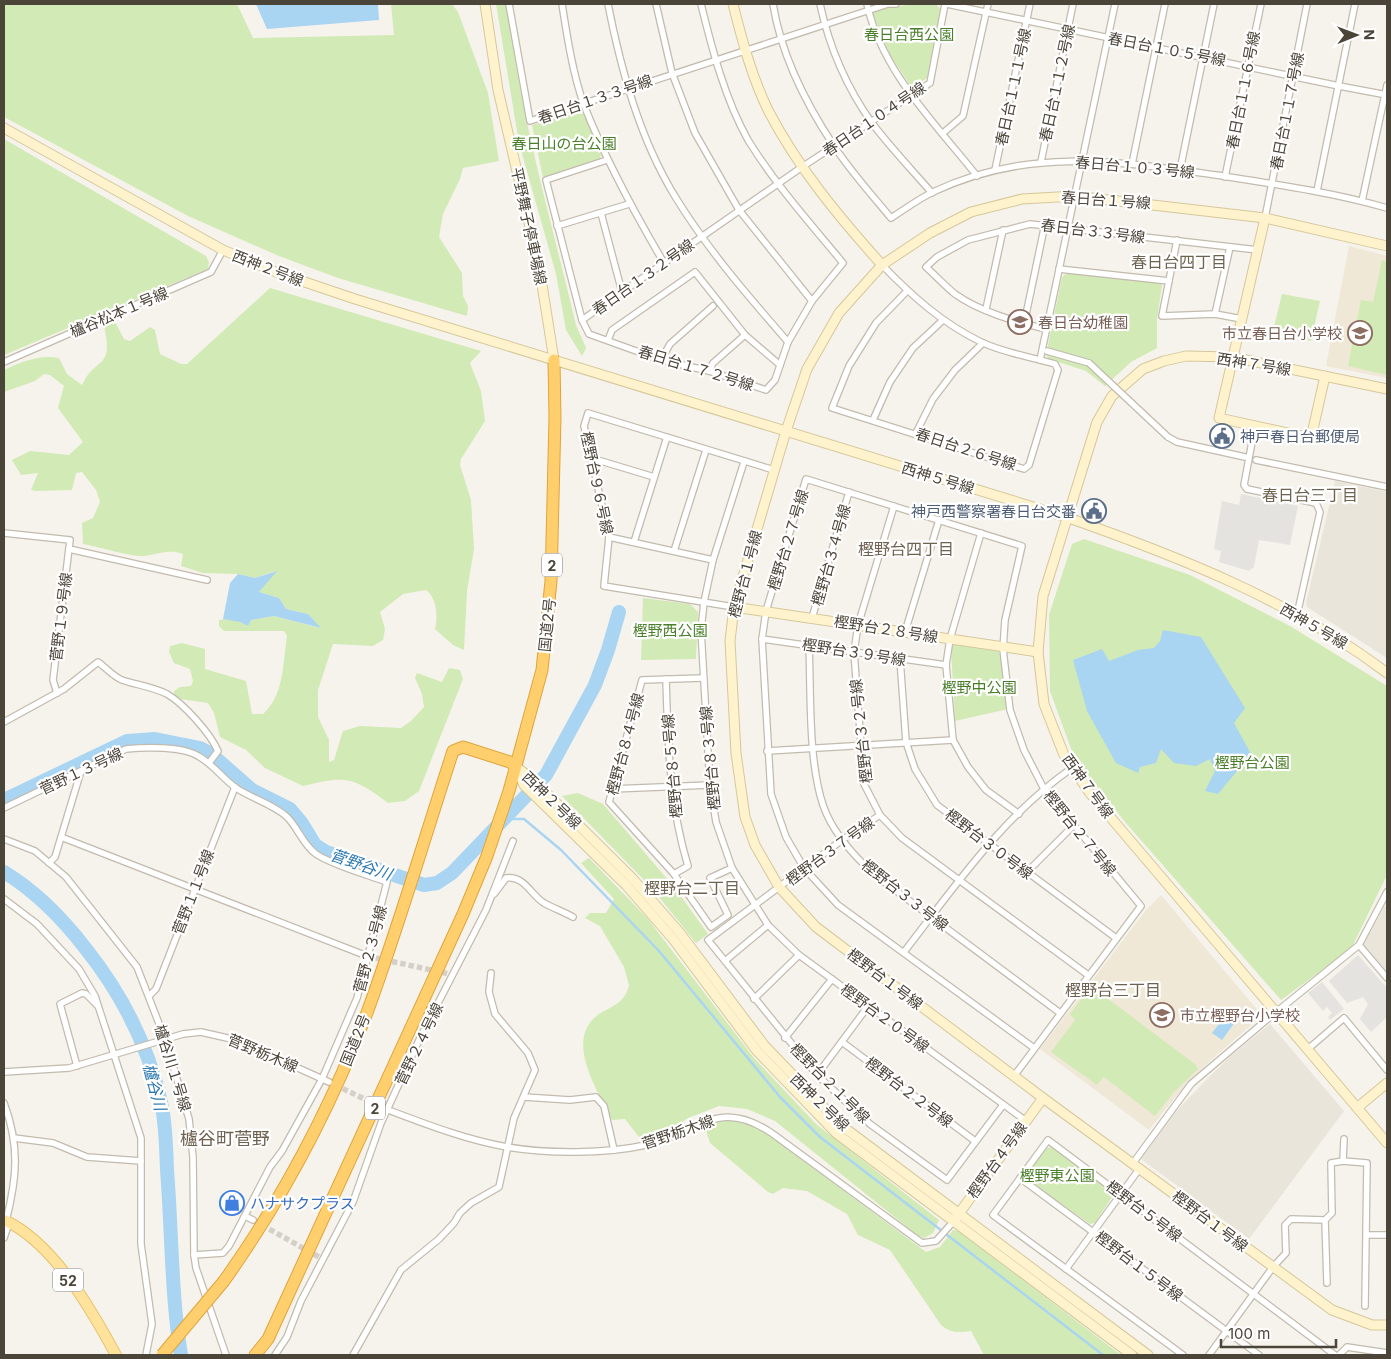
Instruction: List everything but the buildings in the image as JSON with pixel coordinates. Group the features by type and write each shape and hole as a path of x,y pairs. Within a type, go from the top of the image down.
{"highway":[{"name":"国道2号","path":"255,1355 268,1339 359,1142 487,856 509,791 540,678 548,626 556,418 554,360"},
{"name":"国道2号","path":"162,1355 224,1281 253,1240 310,1140 340,1077 367,1011 453,750 463,747 510,762 516,766"}],"main road":[{"name":"52","path":"6,1222 30,1234 53,1256 116,1355"}],"street":[{"name":"平野舞子停車場線","path":"485,4 498,90 539,266 554,360"},
{"name":"春日台１３３号線","path":"509,4 530,121 745,50"},
{"path":"562,4 584,104 607,160 629,204 664,263"},
{"path":"608,4 616,42 649,145 676,197 740,287 788,342"},
{"path":"656,4 672,73 696,133 739,210 812,301"},
{"path":"701,4 715,60 748,139 778,183"},
{"path":"733,4 745,50 769,111 802,167 841,219 882,264"},
{"path":"773,4 780,40 804,93 834,146"},
{"path":"820,4 825,26 845,78 872,123 932,192"},
{"path":"867,4 886,56 911,95 977,176"},
{"path":"745,50 825,26 888,4 896,4"},
{"name":"春日台１０５号線","path":"946,4 1027,19 1339,86 1386,94"},
{"name":"春日台１０４号線","path":"802,167 872,123 930,83 946,4"},
{"path":"943,133 963,116 988,4"},
{"name":"春日台１１１号線","path":"996,170 1030,4"},
{"name":"春日台１１２号線","path":"1041,162 1073,4"},
{"path":"1040,360 1115,4"},
{"path":"1132,164 1165,4"},
{"path":"1180,170 1214,4"},
{"name":"春日台１１６号線","path":"1225,177 1260,4"},
{"name":"春日台１１７号線","path":"1265,218 1307,4"},
{"path":"1317,191 1355,4"},
{"path":"1362,201 1387,85"},
{"name":"西神２号線","path":"4,128 223,250 281,274 355,299 554,360"},
{"name":"春日台１０３号線","path":"834,146 891,218 932,192 996,170 1041,162 1082,160 1180,170 1273,184 1317,191 1387,208"},
{"name":"春日台１３２号線","path":"607,160 546,180 582,320 802,167"},
{"name":"春日台１７２号線","path":"582,320 589,334 661,360 709,371 766,390 775,380 788,342 812,301 843,263 778,183"},
{"name":"春日台１号線","path":"786,431 807,369 839,313 882,264 930,233 971,212 1022,199 1075,196 1162,204 1265,218 1387,246"},
{"path":"558,226 629,204"},
{"path":"601,213 622,292"},
{"path":"1265,218 1219,418 1311,438 1325,376"},
{"name":"春日台３３号線","path":"1046,328 1024,324 956,295 926,268 938,257 968,240 1030,224 1045,224 1068,229 1258,250"},
{"path":"1024,324 1045,224"},
{"path":"986,309 1003,230"},
{"path":"1177,240 1162,316 1215,314 1242,320"},
{"path":"1215,314 1230,247"},
{"name":"櫨谷松本１号線","path":"4,362 211,272 223,250"},
{"name":"春日台２６号線","path":"882,264 907,291 943,320 983,343 1055,364 1058,370 1029,465 1024,468 832,408 850,366 876,323 907,291"},
{"path":"1059,268 1169,281"},
{"path":"608,340 612,330 695,272 746,335 780,366"},
{"path":"661,360 670,344 712,306"},
{"path":"873,420 890,382 913,348 943,320"},
{"path":"709,371 714,363 746,335"},
{"path":"916,433 933,399 955,370 983,343"},
{"path":"1047,351 1089,363 1168,437 1177,442 1245,457"},
{"name":"西神７号線","path":"1387,389 1232,357 1186,356 1164,361 1143,369 1112,396 1097,422 1042,596 1038,652 1044,704 1064,755 1072,768 1090,792 1387,1143"},
{"name":"西神５号線","path":"554,360 1066,517 1163,551 1205,568 1297,615 1342,640 1387,673"},
{"name":"樫野台９６号線","path":"734,607 604,586 609,537 584,426 588,414 667,436 706,450 774,470"},
{"path":"1255,426 1244,485 1247,489 1316,503 1320,512 1297,615"},
{"name":"樫野台１号線","path":"786,431 734,607 731,657 739,784 745,816 755,846 779,887 816,927 1043,1098 1332,1310 1372,1325 1387,1325"},
{"path":"634,542 667,436"},
{"path":"674,551 706,450"},
{"path":"591,458 654,477"},
{"path":"1256,460 1387,487"},
{"path":"704,602 713,560 744,462"},
{"name":"樫野台２７号線","path":"1014,1076 1141,906 1044,789 1024,750 1010,710 1003,648 1005,620 1022,546 806,479 766,611 762,639 770,794 777,816 786,837 804,868 838,905 1034,1048"},
{"name":"樫野台３４号線","path":"812,618 849,492"},
{"name":"樫野台３２号線","path":"894,506 858,625 854,652 864,784 880,815 902,838 1088,975"},
{"path":"904,632 939,520"},
{"name":"菅野１９号線","path":"4,533 70,540 53,680 57,693"},
{"path":"981,533 950,639 946,665 953,740 968,767 986,790 1019,814"},
{"path":"609,537 713,560"},
{"path":"69,549 207,580"},
{"name":"樫野台８３号線","path":"704,602 702,630 703,678 710,785 716,822 732,868 755,905"},
{"name":"樫野台２８号線","path":"734,607 1038,652"},
{"name":"樫野台３９号線","path":"762,639 946,665"},
{"name":"樫野台３３号線","path":"809,645 814,747 824,806 842,840 858,860 875,875 1060,1013"},
{"name":"樫野台３０号線","path":"900,659 906,742 915,770 938,805 1116,938"},
{"path":"4,722 57,693 98,662 120,679 168,695 213,739 218,751 209,763"},
{"name":"樫野台８４号線","path":"703,678 642,680 609,802 674,874 711,927 728,914 710,878 732,868"},
{"name":"樫野台８５号線","path":"666,679 670,787 678,833 688,866 674,874"},
{"path":"767,751 953,740"},
{"name":"菅野１３号線","path":"4,808 126,749 142,748 185,751 197,755 209,763 234,787 284,814 294,824 308,848 318,856 387,882"},
{"name":"西神２号線","path":"516,766 673,939 757,1051 799,1097 836,1133 1132,1355"},
{"path":"904,952 988,843 1044,789 1072,768"},
{"path":"49,863 55,857 81,771"},
{"path":"612,789 710,785"},
{"name":"菅野１１号線","path":"149,996 156,989 234,787"},
{"name":"樫野台３７号線","path":"779,887 842,840 880,815"},
{"path":"1027,872 1074,825"},
{"path":"61,837 367,956"},
{"name":"櫨谷川１号線","path":"4,839 36,851 66,877 137,967 165,1039 188,1119 193,1158 194,1255 196,1268 226,1355"},
{"name":"菅野２４号線","path":"275,1355 287,1337 321,1258 353,1202 381,1123 420,1038 454,975 490,900 513,842"},
{"path":"490,900 506,878 513,877 519,879 542,902 573,917"},
{"name":"菅野２３号線","path":"194,1255 223,1253 229,1246 270,1167 282,1151 322,1079 357,998 387,882"},
{"name":"樫野台２１号線","path":"779,887 708,940 785,1038 817,1075 870,1124 947,1180 1003,1105"},
{"path":"1280,1009 1359,946 1387,892"},
{"path":"4,900 37,924 79,969 95,996 141,1138 141,1244 152,1324 146,1355"},
{"name":"樫野台２０号線","path":"755,905 768,925 799,954 1026,1121"},
{"path":"725,961 768,925"},
{"path":"1359,946 1387,978"},
{"path":"754,999 799,954"},
{"path":"353,1355 401,1270 440,1239 454,1224 460,1213 471,1203 499,1187 506,1147 514,1118 535,1070 528,1053 495,1014 489,992 491,974"},
{"path":"785,1038 832,979"},
{"path":"77,1066 60,1004 82,993 86,994 99,1007"},
{"path":"817,1075 869,1005"},
{"path":"1136,1159 1191,1084 1270,1017"},
{"path":"1308,1049 1344,1018 1387,1070"},
{"name":"菅野栃木線","path":"115,1056 183,1034 218,1034 236,1040 329,1082"},
{"name":"樫野台２２号線","path":"842,1042 975,1141"},
{"path":"4,1072 77,1066 115,1056"},
{"path":"1358,1107 1387,1083"},
{"path":"524,1097 570,1100 596,1097 604,1106 614,1150"},
{"name":"樫野台４号線","path":"953,1221 1043,1098"},
{"path":"4,1103 14,1138 16,1160 14,1189 4,1238"},
{"name":"菅野栃木線","path":"391,1111 443,1130 506,1147 557,1150 614,1150 669,1138 711,1119 741,1117 755,1122 767,1130 922,1243 936,1241 953,1221"},
{"path":"14,1138 53,1143 87,1157 141,1161"},
{"path":"1344,1139 1344,1161"},
{"name":"樫野台５号線","path":"1183,1355 993,1215 1048,1140 1337,1355"},
{"path":"1209,1355 1273,1267 1286,1253 1285,1224 1290,1219 1325,1220 1332,1214 1331,1163 1344,1161 1367,1163 1365,1306"},
{"path":"1066,1269 1140,1168"},
{"name":"樫野台１５号線","path":"1020,1178 1259,1355"},
{"path":"245,1216 253,1220"},
{"path":"1325,1220 1326,1282"},
{"name":"西神２号線","path":"953,1221 1148,1355"},
{"path":"1367,1235 1387,1235"},
{"path":"1337,1355 1347,1347 1387,1352"}],"shaded area":[{"name":"市立春日台小学校","path":"1349,246 1387,256 1387,378 1326,366"},
{"path":"1335,481 1387,492 1387,658 1307,607 1306,603"},
{"path":"1241,494 1298,506 1290,545 1259,540 1254,567 1249,571 1219,562 1221,551 1214,549 1222,501 1239,505"},
{"name":"市立樫野台小学校","path":"1161,895 1259,1012 1259,1018 1211,1060 1177,1095 1149,1130 1040,1049 1146,910"},
{"path":"1387,902 1387,973 1363,946"},
{"path":"1358,955 1387,988 1387,1017 1371,1032 1360,1019 1368,1004 1363,997 1347,1003 1329,981"},
{"path":"1322,982 1344,1009 1330,1020 1328,1017 1332,1013 1327,1007 1323,1011 1308,993"},
{"path":"1270,1024 1344,1111 1249,1239 1141,1159 1174,1114 1205,1081 1232,1055"}],"green space":[{"path":"4,4 237,4 253,38 394,35 391,4 452,4 458,12 488,93 499,161 463,168 460,179 443,214 439,237 462,273 463,296 468,306 467,316 338,278 279,256 188,216 4,117"},
{"path":"496,4 507,4 519,85 537,165 576,325 586,348 582,356 566,330 556,274 519,143"},
{"name":"春日台西公園","path":"907,5 937,5 940,9 927,78 912,88 890,55 873,14 876,10"},
{"name":"春日山の台公園","path":"575,113 585,114 601,155 600,159 543,178 532,125"},
{"path":"4,139 206,256 209,262 208,269 4,355"},
{"path":"1382,260 1387,262 1387,375 1348,366 1361,300 1373,302"},
{"path":"1068,272 1160,283 1162,286 1157,319 1157,348 1131,362 1105,386 1086,371 1049,359 1046,355 1062,277"},
{"path":"270,288 481,351 470,363 481,391 485,421 461,459 460,465 471,500 474,549 467,591 464,650 453,645 435,629 436,608 430,593 426,590 403,594 380,612 385,629 383,640 373,646 333,644 318,690 318,717 329,740 329,762 334,760 343,731 360,726 401,728 411,721 424,707 422,694 415,678 417,673 442,682 449,668 460,670 463,679 419,791 405,801 388,803 357,783 348,781 329,780 303,786 265,768 246,750 220,737 214,713 208,703 180,699 174,696 174,691 180,687 191,686 193,681 190,669 174,663 169,652 170,646 182,643 205,649 205,669 246,681 252,714 263,714 270,707 279,688 287,636 284,631 224,631 219,626 219,620 234,620 248,626 251,620 274,616 320,628 308,614 286,609 279,598 259,592 276,571 255,578 238,574 203,573 181,566 183,554 169,552 139,556 83,544 82,523 93,518 100,502 96,490 82,472 76,473 72,490 36,491 31,490 38,473 21,475 12,460 30,451 69,455 83,442 58,408 64,386 50,375 44,374 35,381 4,392 4,370 38,358 59,358 67,374 82,385 87,376 105,357 107,350 104,326 115,322 124,339 130,341 150,327 155,330 160,354 181,364 187,364"},
{"path":"1282,294 1320,301 1311,341 1287,336 1288,330 1274,327"},
{"name":"樫野台公園","path":"1084,539 1190,575 1290,626 1387,686 1387,875 1351,949 1281,1000 1125,822 1074,757 1050,691 1049,615 1072,544"},
{"name":"樫野西公園","path":"643,598 690,604 698,612 696,659 641,660"},
{"name":"樫野中公園","path":"953,644 998,651 1001,656 1008,709 955,721 951,649"},
{"path":"578,793 603,804 675,888 708,934 696,943 651,887 562,796"},
{"path":"589,858 648,919 754,1058 816,1124 939,1220 933,1233 924,1238 917,1235 775,1121 747,1109 719,1106 688,1118 665,1134 642,1141 625,1119 612,1120 591,1078 583,1048 585,1034 591,1021 623,998 629,985 624,967 600,926 585,918 590,913 606,913 614,899 581,863"},
{"path":"1091,986 1196,1065 1198,1069 1173,1093 1155,1116 1104,1077 1097,1085 1051,1052 1075,1020 1070,1014"},
{"path":"740,1119 754,1124 926,1252 940,1247 953,1230 958,1231 1121,1355 984,1355 971,1331 955,1332 941,1325 890,1250 858,1235 847,1214 807,1191 783,1188 773,1194 768,1192 710,1143 704,1124"},
{"name":"樫野東公園","path":"1052,1147 1114,1194 1095,1223 1090,1224 1027,1180 1027,1174 1046,1148"}],"water":[{"path":"256,4 378,4 379,20 267,29"},
{"path":"277,571 259,592 279,598 286,609 308,614 321,628 274,616 251,620 248,626 240,622 223,619 230,583 238,574 255,578"},
{"path":"1163,630 1201,637 1245,708 1234,723 1251,754 1218,794 1205,791 1215,771 1210,759 1196,766 1174,763 1161,749 1156,763 1140,767 1138,773 1116,763 1087,711 1073,660 1102,649 1109,661 1138,650 1154,648 1160,641"},
{"path":"1229,1011 1238,1018 1222,1040 1212,1033"}],"waterway":[{"name":"菅野谷川","path":"4,800 127,741 155,739 200,748 211,754 252,790 290,809 301,822 315,845 326,852 424,885 437,883 452,873 546,775 595,685 619,612"},
{"path":"505,819 524,819 561,850 659,951 780,1097 820,1137 1103,1355"},
{"name":"櫨谷川","path":"4,872 28,888 49,907 86,949 122,1002 149,1061 161,1102 166,1136 173,1286 181,1355"}],"tunnel":[{"path":"367,956 454,975"},
{"path":"335,1085 390,1111"},
{"path":"262,1225 319,1257"}],"place":[{"name":"春日台幼稚園","path":"1020,322"},
{"name":"市立春日台小学校","path":"1360,333"},
{"name":"神戸春日台郵便局","path":"1222,436"},
{"name":"神戸西警察署春日台交番","path":"1094,511"},
{"name":"市立樫野台小学校","path":"1162,1015"},
{"name":"ハナサクプラス","path":"232,1203"}],"district":[{"name":"春日台四丁目","path":"1179,262"},
{"name":"春日台三丁目","path":"1310,495"},
{"name":"樫野台四丁目","path":"906,549"},
{"name":"樫野台二丁目","path":"692,888"},
{"name":"樫野台三丁目","path":"1113,990"},
{"name":"櫨谷町菅野","path":"225,1138"}]}
